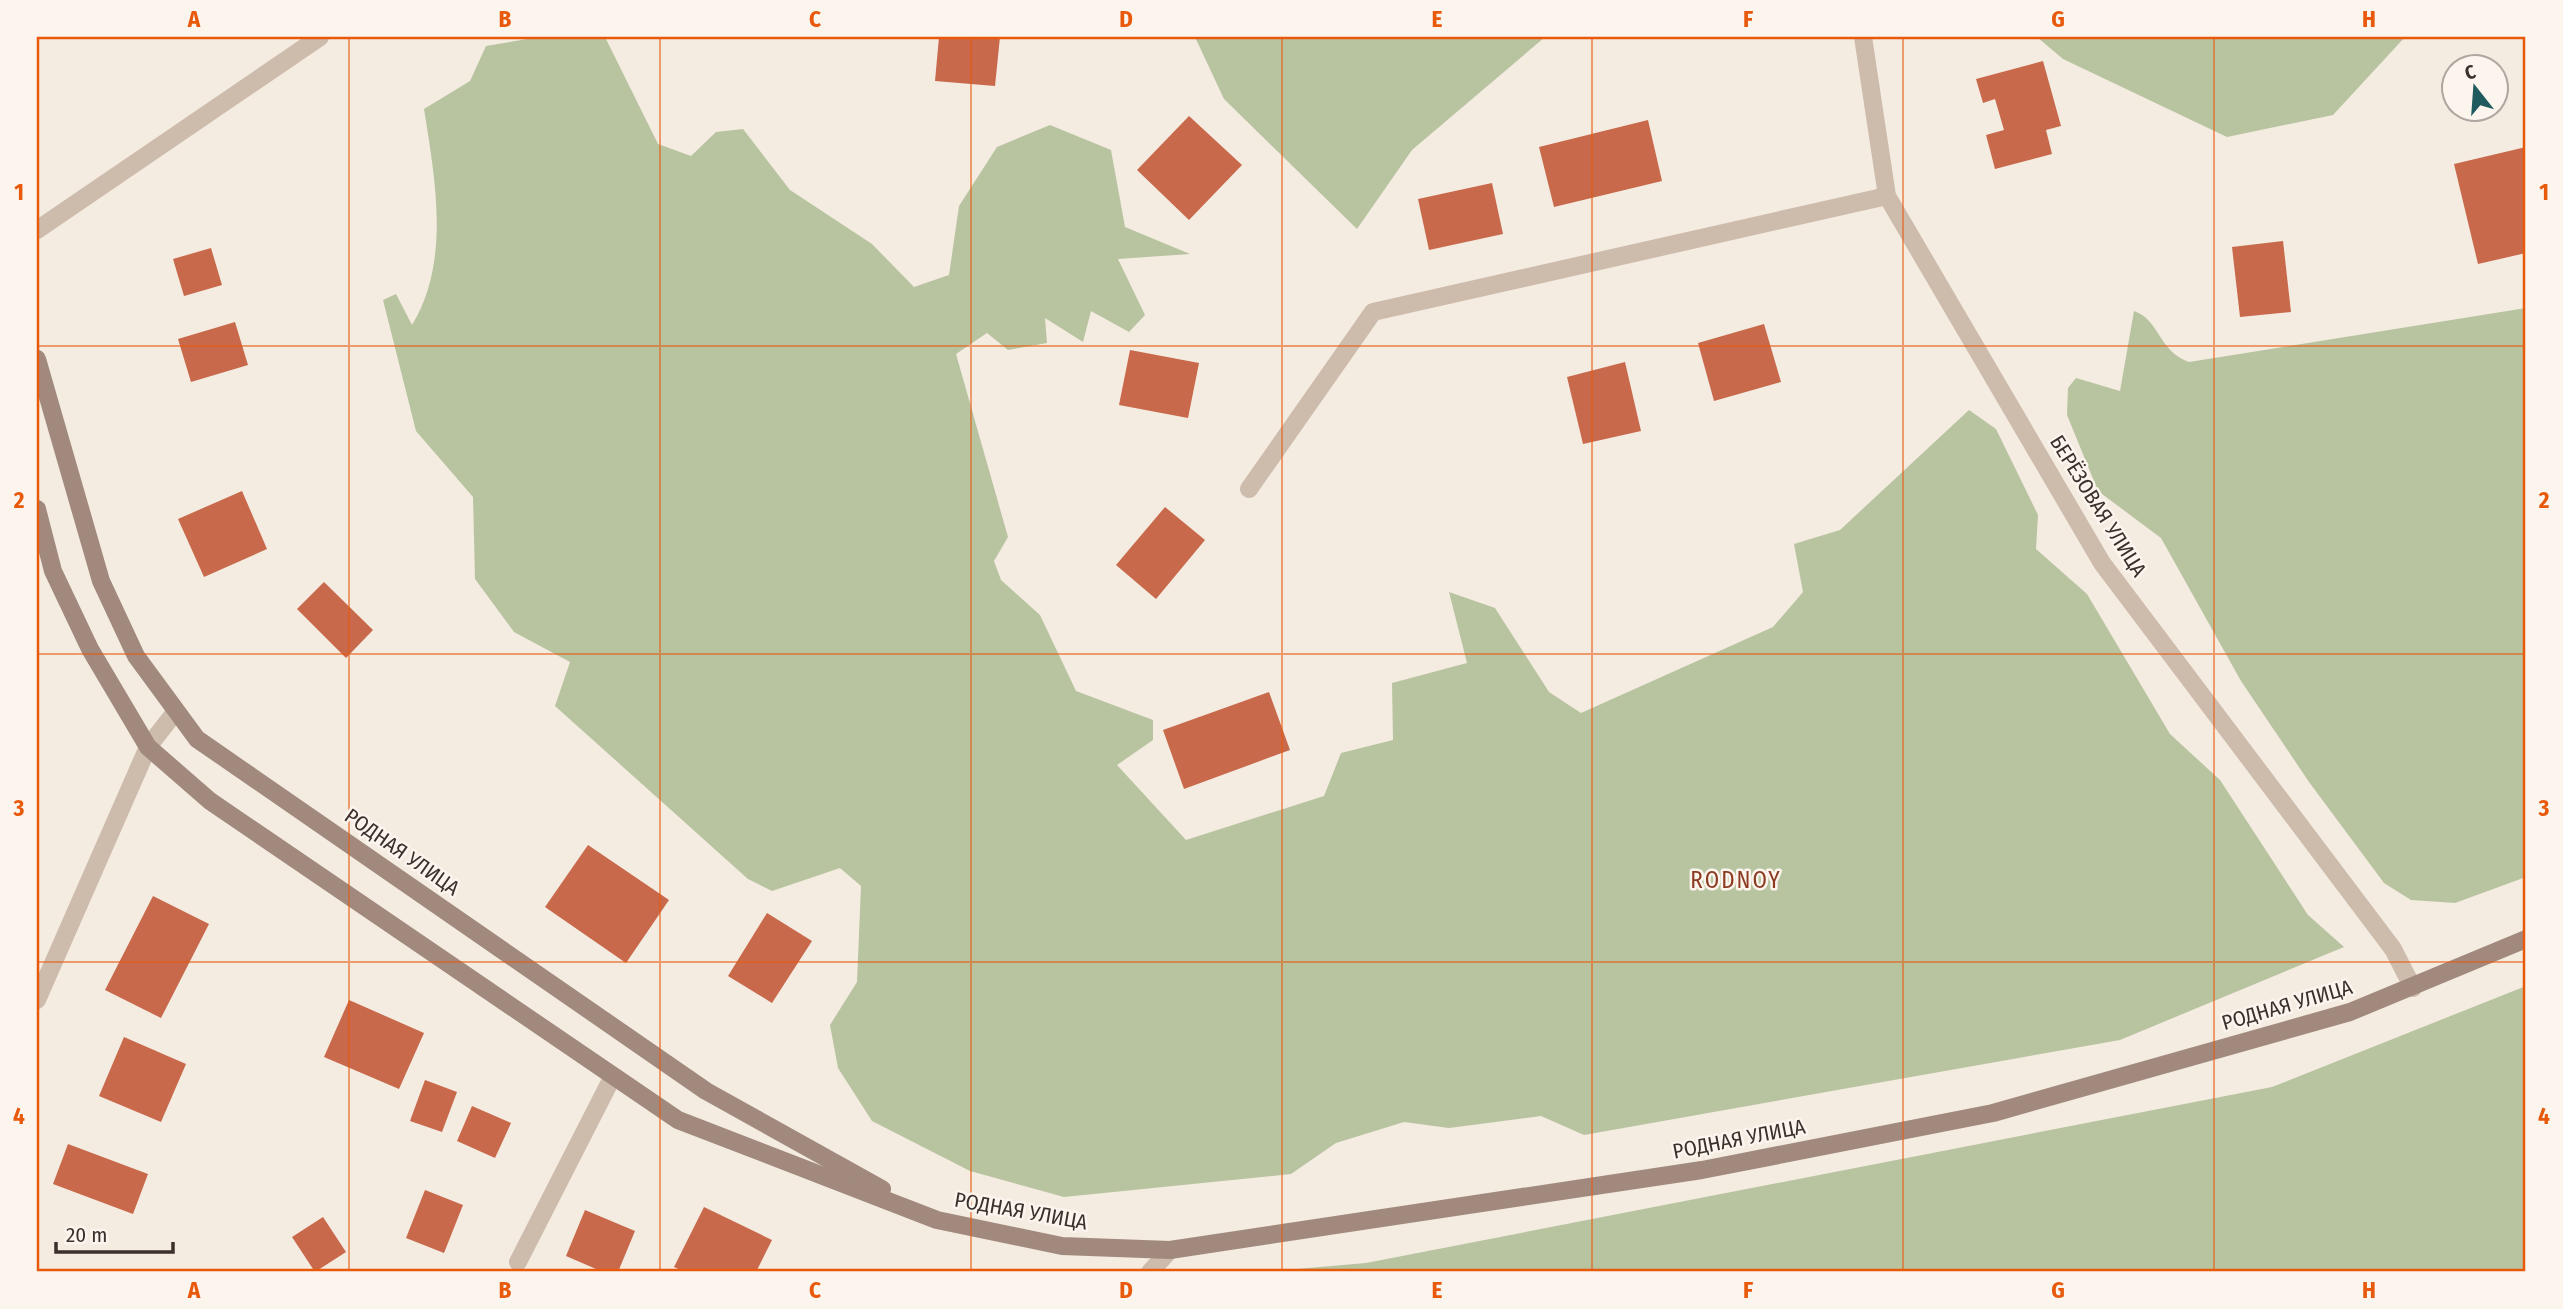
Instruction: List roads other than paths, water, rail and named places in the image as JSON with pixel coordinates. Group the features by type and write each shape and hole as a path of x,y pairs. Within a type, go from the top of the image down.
{"street":[{"path":"37,230 320,37"},
{"name":"БЕРЁЗОВАЯ УЛИЦА","path":"1863,37 1887,196 2102,563 2393,949 2413,988"},
{"path":"1249,489 1373,312 1887,196"},
{"name":"РОДНАЯ УЛИЦА","path":"37,359 101,582 135,656 197,739 706,1091 937,1220"},
{"name":"РОДНАЯ УЛИЦА","path":"37,509 53,571 90,649 148,747 211,801 678,1120 937,1220 1062,1246 1170,1250 1702,1170 1993,1113 2350,1012 2526,939"},
{"path":"37,1000 148,747 176,711"},
{"path":"517,1262 613,1076"},
{"path":"1150,1272 1170,1250"}],"district":[{"name":"RODNOY","path":"1736,880"}]}
